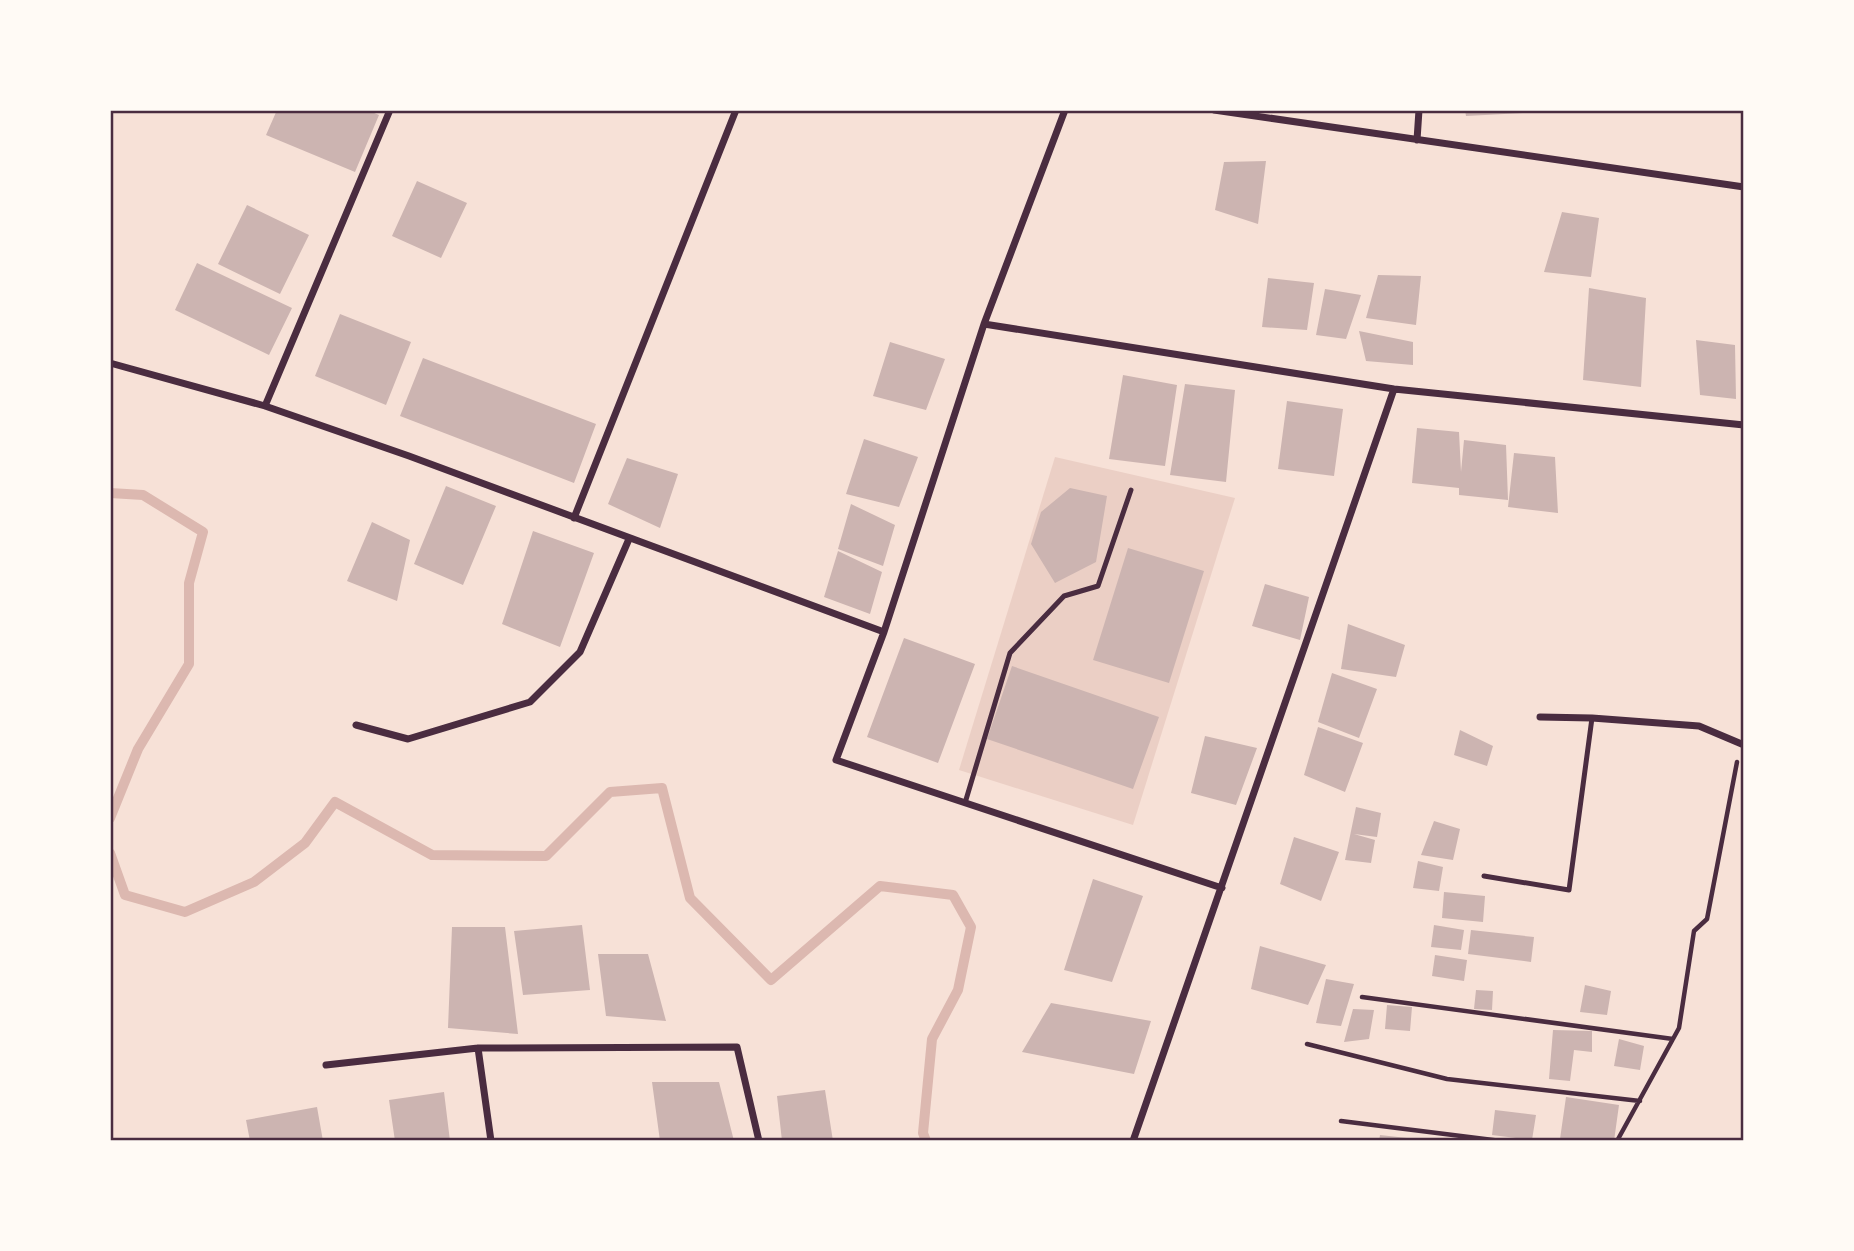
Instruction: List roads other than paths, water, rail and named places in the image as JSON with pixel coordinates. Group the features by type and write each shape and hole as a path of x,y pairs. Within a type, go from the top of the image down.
{"street":[{"path":"265,406 390,110"},
{"path":"574,518 736,110"},
{"path":"1065,110 985,324 884,632 836,760 1222,888"},
{"path":"1214,110 1744,187"},
{"path":"1417,140 1419,110"},
{"path":"985,324 1394,389 1744,425"},
{"path":"110,363 265,406 884,632"},
{"path":"1133,1141 1394,389"},
{"path":"356,725 408,739 530,702 580,652 629,540"},
{"path":"1540,717 1699,726 1742,745"},
{"path":"326,1065 478,1048 737,1047 759,1141"},
{"path":"478,1048 491,1141"}],"lane":[{"path":"965,803 1010,653 1064,596 1098,586 1131,490"},
{"path":"1484,876 1569,890 1592,718"}],"waterway":[{"path":"110,493 143,495 203,532 189,583 189,664 138,749 110,818"},
{"path":"110,853 125,895 185,912 254,882 305,843 335,802 432,855 546,856 610,792 662,788 690,898 771,980 880,886 953,895 971,927 958,990 932,1039 923,1133 926,1141"}]}
